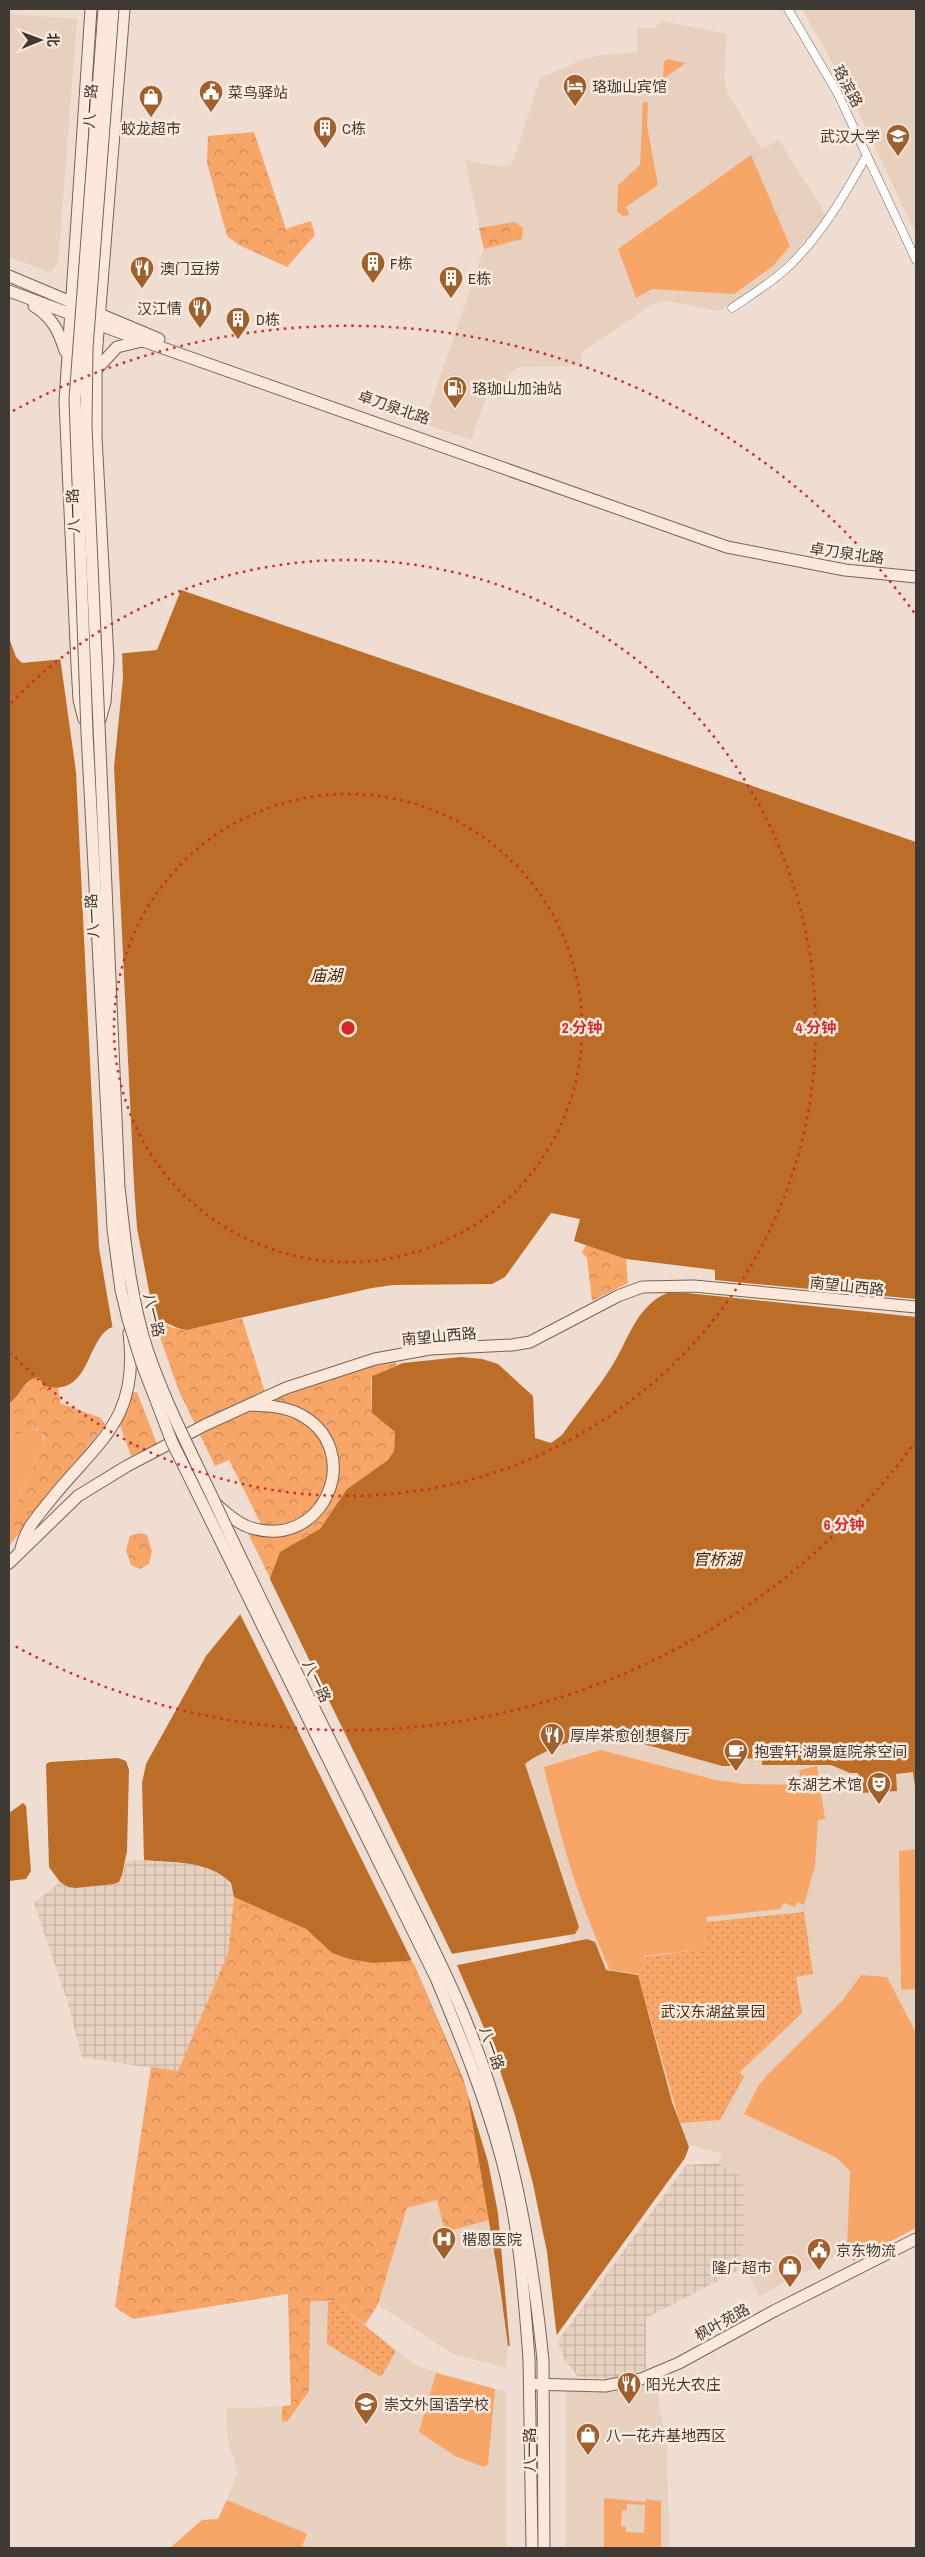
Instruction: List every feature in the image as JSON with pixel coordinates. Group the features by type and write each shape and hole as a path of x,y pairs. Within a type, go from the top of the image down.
{"main road":[{"name":"八一路","path":"91,9 65,386 79,700 92,732"},
{"name":"八一路","path":"104,9 75,399 92,732 119,1187 129,1272 142,1331 166,1400 294,1668 415,1910 445,1973 480,2058 507,2142 520,2194 532,2261 543,2360 544,2548"},
{"name":"八一路","path":"113,9 86,374 86,436 92,732 110,1198 116,1257 128,1319 142,1364 172,1442 436,1978 472,2066 487,2109 510,2196 529,2359 532,2548"},
{"name":"八一路","path":"92,732 105,702 108,659 95,386 98,319 124,9"},
{"path":"83,128 115,131"},
{"name":"卓刀泉北路","path":"9,276 72,303 98,319 143,341 680,531 748,553 774,556 845,570 916,577"},
{"path":"9,291 39,309 51,319 61,337 67,356"},
{"name":"卓刀泉北路","path":"9,291 71,315 98,319 774,556"},
{"path":"96,371 118,347 143,341"},
{"name":"南望山西路","path":"9,1563 21,1549 87,1489 127,1466 247,1405 286,1388 375,1358 430,1349 512,1345 530,1342 618,1296 642,1287 694,1286 916,1307"},
{"path":"21,1549 30,1526 100,1444 116,1422 130,1385 132,1361 128,1319"},
{"path":"216,1504 234,1519 259,1530 282,1531 301,1524 318,1511 328,1491 333,1468 332,1453 328,1442 314,1425 299,1414 278,1408 247,1405"},
{"name":"枫叶苑路","path":"530,2384 621,2384 647,2377 679,2363 774,2311 916,2239"}],"street":[{"name":"珞滨路","path":"788,9 838,94 916,260"},
{"path":"732,308 772,281 795,260 832,214 867,155"}],"shaded area":[{"name":"武汉大学","path":"802,9 916,9 916,234 848,90"},
{"path":"9,14 77,19 58,264 50,272 9,257"},
{"name":"珞珈山宾馆","path":"662,21 727,34 724,77 728,95 762,149 779,140 827,217 777,271 720,311 665,301 652,304 582,352 581,366 519,367 509,374 503,400 487,394 471,440 424,424 484,249 465,160 500,167 509,166 514,160 540,78 587,58 637,53 638,28 655,28"},
{"path":"568,1707 916,1738 916,2228 853,2261 847,2250 759,2296 739,2254 744,2243 742,2178 718,2163 722,2154 645,2132 507,1777"},
{"path":"144,1860 200,1865 223,1876 232,1888 234,1897 228,1953 178,2072 82,2057 67,2000 34,1903 60,1882 68,1887 114,1884 119,1882 126,1861"},
{"path":"718,2163 743,2178 744,2243 739,2254 746,2266 646,2318 646,2369 619,2379 578,2377 564,2359 558,2341 686,2165"},
{"name":"楷恩医院","path":"437,2199 445,2232 489,2220 508,2346 506,2368 453,2354 378,2304 407,2208"},
{"name":"崇文外国语学校","path":"324,2293 416,2366 506,2392 506,2548 170,2548 202,2520 218,2519 238,2473 228,2441 226,2409 291,2406 288,2294"},
{"path":"658,2380 658,2401 667,2444 669,2548 566,2548 566,2391 614,2392"}],"green space":[{"path":"668,59 686,63 663,79 664,61"},
{"path":"643,102 648,102 647,126 658,185 626,207 630,215 623,216 617,211 618,185 640,165"},
{"path":"254,132 286,229 311,221 315,235 287,267 239,245 227,236 207,163 208,136"},
{"path":"751,155 790,246 773,266 734,294 652,289 636,298 618,249"},
{"path":"515,222 523,228 522,239 484,249 479,228"},
{"path":"586,1245 626,1259 628,1283 592,1301 587,1258 582,1253"},
{"path":"242,1318 268,1402 366,1365 394,1358 397,1365 372,1376 371,1380 372,1413 395,1432 394,1451 388,1460 347,1489 320,1529 278,1557 270,1578 247,1531 261,1524 229,1460 215,1466 178,1389 154,1319 173,1328 187,1330"},
{"path":"33,1377 40,1377 44,1386 58,1387 60,1403 101,1418 105,1425 9,1546 9,1519 44,1442 44,1437 38,1429 9,1437 9,1403"},
{"path":"133,1392 137,1392 157,1444 131,1456 120,1425"},
{"path":"33,1430 41,1430 44,1442 9,1519 9,1437"},
{"path":"139,1533 147,1535 152,1551 149,1564 140,1569 131,1565 126,1550 130,1536"},
{"path":"601,1750 716,1780 744,1784 802,1785 799,1770 817,1766 825,1819 818,1820 815,1866 804,1905 797,1902 795,1907 784,1903 780,1909 707,1917 708,1949 644,1956 645,1963 639,1974 610,1970 571,1870 544,1767"},
{"path":"916,1849 916,1989 901,1990 899,1851"},
{"path":"234,1897 306,1929 332,1953 340,1956 373,1963 412,1960 427,1991 467,2091 489,2220 445,2232 437,2200 407,2208 378,2304 365,2325 335,2301 310,2301 309,2391 287,2422 282,2421 282,2406 291,2405 288,2294 133,2319 115,2307 151,2067 178,2071 228,1953"},
{"name":"武汉东湖盆景园","path":"804,1912 813,1974 796,1977 802,2013 740,2072 744,2077 720,2120 680,2123 638,1975 645,1963 644,1957 707,1949 707,1922"},
{"path":"861,1975 887,1977 916,2033 916,2228 853,2261 847,2250 850,2171 837,2158 744,2114 759,2085 768,2074 842,2001"},
{"path":"335,2301 396,2351 381,2377 327,2344 328,2302"},
{"path":"436,2373 495,2389 488,2464 484,2467 455,2456 419,2432"},
{"path":"604,2498 645,2502 646,2499 661,2501 661,2547 604,2548","holes":["627,2504 645,2505 644,2533 626,2532 626,2527 621,2526 622,2510 627,2510"]},
{"path":"227,2500 307,2534 302,2546 310,2548 170,2548 202,2520 218,2519"}],"water":[{"name":"庙湖","path":"181,590 916,842 916,1299 715,1280 715,1270 626,1259 574,1241 580,1219 551,1213 505,1277 492,1284 393,1285 372,1288 187,1330 155,1319 125,1323 110,1328 102,1335 79,1376 70,1384 59,1387 44,1386 39,1377 34,1378 9,1403 9,638 16,657 22,663 157,650"},
{"name":"官桥湖","path":"667,1293 687,1293 916,1317 916,1794 913,1772 896,1774 897,1791 860,1793 858,1773 850,1773 831,1765 762,1765 762,1759 739,1758 738,1766 722,1766 612,1735 579,1739 543,1753 525,1764 579,1927 575,1934 406,1961 373,1963 349,1959 332,1953 306,1929 234,1897 231,1883 212,1870 190,1864 144,1860 142,1783 146,1764 206,1656 270,1578 280,1552 320,1529 347,1489 388,1460 394,1451 395,1432 372,1413 372,1376 403,1363 461,1357 482,1359 498,1364 533,1396 535,1438 551,1443 562,1435 600,1384 618,1356 640,1315 656,1299"},
{"path":"118,1758 126,1761 129,1770 127,1851 122,1875 119,1882 114,1884 76,1888 68,1887 60,1882 49,1867 46,1764 50,1762"},
{"path":"23,1803 26,1806 31,1871 26,1879 9,1881 9,1813"},
{"path":"587,1939 595,1942 606,1970 638,1975 672,2102 689,2147 685,2158 556,2336 508,2346 467,2091 418,1973"}],"pier":[{"path":"122,652 123,678 114,767 134,1185 137,1228 155,1322 146,1321 113,1330 99,1248 76,772 60,657"},
{"path":"268,1575 453,1956 413,1963 239,1612"},
{"path":"456,1963 491,2044 515,2115 533,2184 547,2252 557,2338 510,2348 498,2213 488,2162 463,2079 417,1971"}],"place":[{"name":"珞珈山宾馆","path":"575,107"},
{"name":"菜鸟驿站","path":"211,113"},
{"name":"蛟龙超市","path":"151,118"},
{"name":"C栋","path":"325,149"},
{"name":"武汉大学","path":"898,157"},
{"name":"F栋","path":"373,284"},
{"name":"澳门豆捞","path":"142,289"},
{"name":"E栋","path":"451,299"},
{"name":"汉江情","path":"200,329"},
{"name":"D栋","path":"238,340"},
{"name":"珞珈山加油站","path":"455,409"},
{"name":"厚岸茶愈创想餐厅","path":"552,1756"},
{"name":"抱雲轩·湖景庭院茶空间","path":"736,1772"},
{"name":"东湖艺术馆","path":"879,1805"},
{"name":"楷恩医院","path":"444,2260"},
{"name":"京东物流","path":"819,2271"},
{"name":"隆广超市","path":"790,2288"},
{"name":"阳光大农庄","path":"629,2405"},
{"name":"崇文外国语学校","path":"366,2425"},
{"name":"八一花卉基地西区","path":"588,2456"}]}
